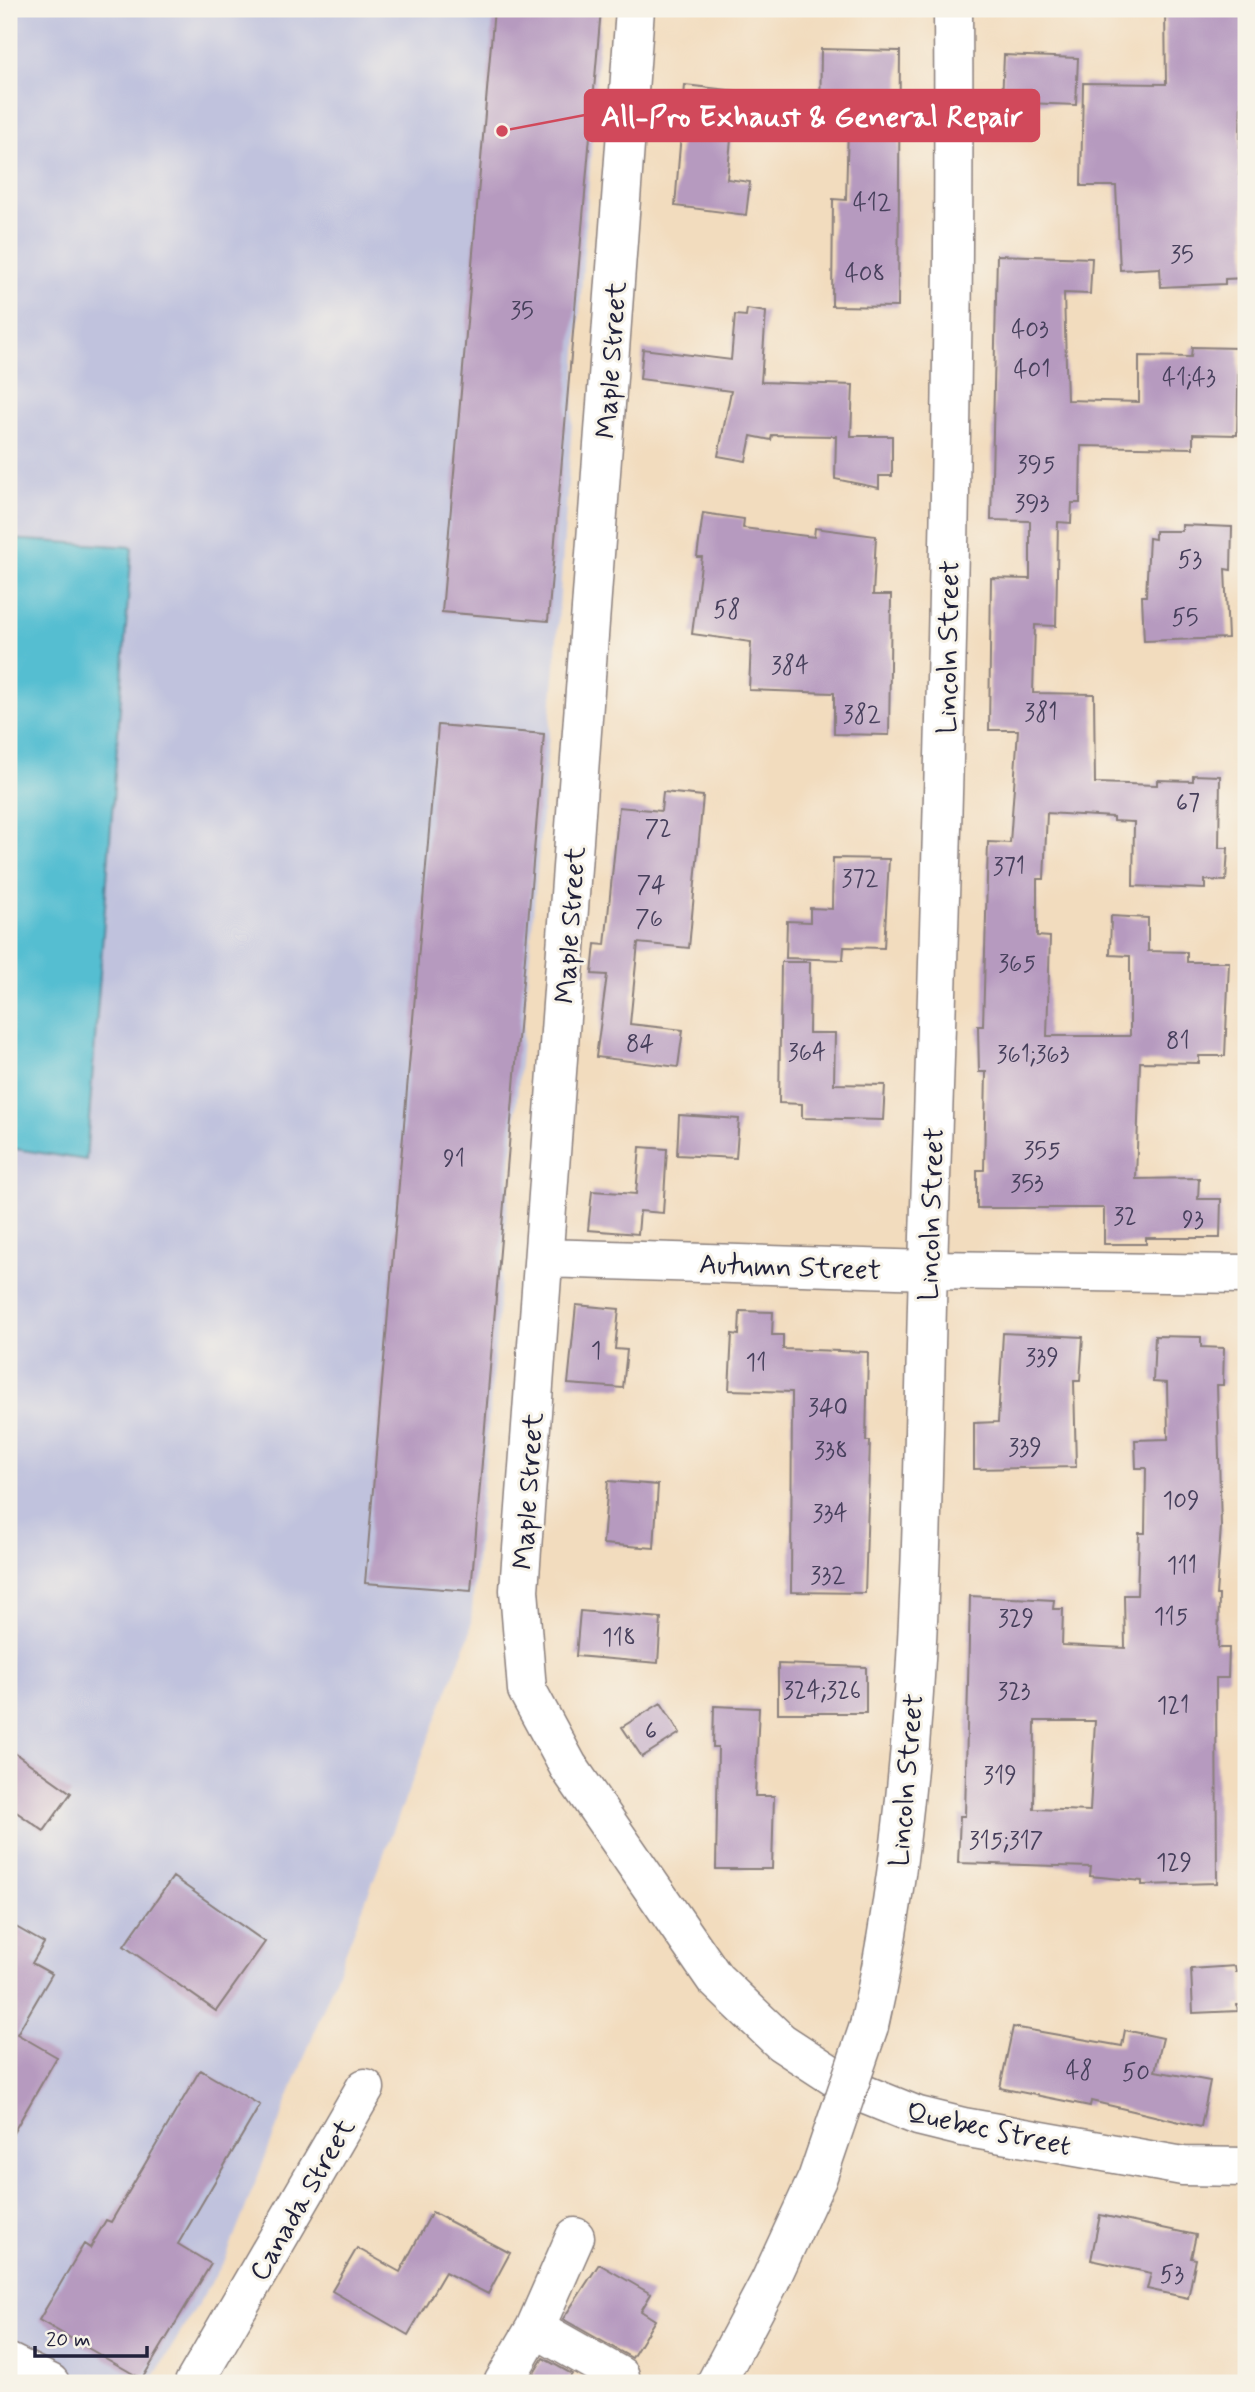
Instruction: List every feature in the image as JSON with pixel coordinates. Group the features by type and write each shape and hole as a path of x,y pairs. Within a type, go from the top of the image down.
{"street":[{"name":"Maple Street","path":"606,1819 568,1766 527,1690 519,1590 635,9"},
{"name":"Lincoln Street","path":"716,2383 770,2281 822,2167 869,2026 895,1894 919,1603 946,750 955,223 953,9"},
{"name":"Autumn Street","path":"544,1258 928,1270 1246,1274"},
{"name":"Quebec Street","path":"606,1819 715,1979 781,2042 856,2091 883,2105 963,2127 1184,2166 1246,2167"},
{"name":"Canada Street","path":"194,2383 365,2088"},
{"path":"503,2383 535,2328 575,2237"},
{"path":"535,2328 620,2376"},
{"path":"9,2362 50,2383"}],"shaded area":[{"path":"9,9 601,9 555,666 470,1633 226,2258 150,2383 9,2383"}],"water":[{"path":"9,539 132,547 86,1160 9,1148"}],"building":[{"path":"494,9 601,9 548,621 442,612"},
{"path":"1165,9 1246,9 1246,102 1241,102 1239,175 1242,175 1246,278 1225,279 1225,284 1161,287 1160,268 1120,270 1116,186 1081,186 1083,83 1166,84"},
{"path":"821,49 900,51 898,307 832,306 833,199 846,200 848,125 820,124"},
{"path":"1004,55 1078,58 1076,105 1002,102"},
{"path":"685,85 736,91 727,179 750,182 746,215 675,206"},
{"path":"997,255 1092,258 1090,294 1064,293 1067,400 1139,402 1139,356 1191,357 1192,347 1239,348 1237,435 1193,434 1193,448 1081,446 1080,503 1072,503 1071,523 1058,522 1056,626 1035,625 1033,693 1094,694 1095,783 1157,785 1157,780 1193,781 1193,775 1220,776 1219,848 1228,848 1226,881 1205,880 1205,889 1133,886 1134,822 1113,821 1113,817 1047,813 1044,879 1037,879 1037,936 1050,937 1047,1036 1130,1036 1130,956 1110,955 1111,916 1148,918 1148,951 1187,952 1187,962 1229,962 1225,1056 1199,1056 1199,1063 1140,1062 1136,1179 1199,1178 1198,1199 1221,1199 1220,1238 1146,1238 1146,1244 1104,1244 1104,1208 977,1208 977,1170 984,1170 986,1072 979,1072 978,1026 983,1026 988,842 1010,843 1018,730 989,730 991,578 1030,579 1030,521 991,520"},
{"path":"747,309 766,312 761,382 853,385 851,436 892,436 892,476 879,476 879,488 835,479 836,436 772,435 771,440 751,436 746,461 718,456 731,391 640,379 643,349 731,360 735,315 746,316"},
{"path":"703,513 744,519 743,528 814,537 815,528 876,536 873,595 891,595 889,735 834,734 834,693 749,690 751,642 692,634 702,557 697,557"},
{"path":"1182,525 1232,527 1231,570 1225,569 1228,638 1144,641 1142,596 1146,596 1149,538 1155,539 1155,531 1182,531"},
{"path":"438,725 544,734 471,1591 365,1583"},
{"path":"663,792 703,796 689,948 638,943 630,1024 683,1030 678,1067 596,1057 607,975 592,974 595,944 605,945 619,807 661,811"},
{"path":"833,858 889,859 884,948 844,947 843,960 786,958 787,921 810,922 810,908 832,909"},
{"path":"781,962 810,962 809,1033 835,1033 834,1084 885,1085 883,1120 802,1118 802,1104 779,1103"},
{"path":"679,1115 739,1119 736,1158 677,1155"},
{"path":"640,1147 667,1149 663,1213 640,1211 638,1234 588,1230 592,1191 636,1194"},
{"path":"576,1305 619,1309 615,1349 627,1350 623,1388 568,1384"},
{"path":"740,1311 773,1312 772,1335 783,1335 783,1349 868,1352 866,1441 870,1441 865,1593 791,1592 792,1392 729,1390 732,1334 739,1335"},
{"path":"1003,1333 1083,1337 1080,1381 1074,1381 1076,1467 974,1469 974,1423 998,1422"},
{"path":"1155,1336 1201,1337 1201,1347 1224,1348 1223,1385 1217,1385 1221,1527 1216,1595 1219,1595 1218,1648 1229,1648 1228,1678 1216,1678 1217,1883 1142,1885 1142,1881 1090,1876 1091,1867 958,1863 960,1816 965,1816 970,1596 1054,1600 1053,1609 1063,1609 1062,1645 1125,1648 1124,1595 1137,1595 1139,1533 1145,1533 1146,1468 1136,1468 1135,1440 1168,1439 1167,1383 1153,1382","holes":["1035,1721 1095,1721 1090,1811 1034,1809"]},
{"path":"608,1481 658,1485 654,1548 603,1544"},
{"path":"580,1611 661,1618 658,1663 576,1656"},
{"path":"778,1664 866,1667 866,1713 778,1713"},
{"path":"661,1703 680,1733 642,1757 622,1727"},
{"path":"714,1706 759,1708 755,1796 774,1796 772,1869 716,1869 718,1747 713,1747"},
{"path":"9,1749 71,1793 44,1831 9,1807"},
{"path":"173,1877 265,1942 216,2011 124,1946"},
{"path":"9,1923 44,1943 32,1963 52,1974 17,2034 57,2057 9,2140"},
{"path":"1235,1966 1236,1972 1242,1972 1243,2005 1237,2005 1238,2011 1193,2013 1191,1969"},
{"path":"1013,2027 1122,2046 1125,2030 1163,2038 1155,2071 1210,2081 1201,2127 1091,2101 1090,2106 1000,2088"},
{"path":"200,2070 260,2105 178,2244 211,2264 142,2379 39,2320 84,2244 90,2248 106,2220 111,2222"},
{"path":"432,2212 510,2253 488,2294 445,2272 408,2335 332,2291 357,2248 400,2272"},
{"path":"1100,2215 1196,2235 1191,2258 1196,2259 1188,2298 1147,2289 1151,2273 1091,2260"},
{"path":"599,2264 651,2294 641,2311 655,2320 632,2358 563,2319"},
{"path":"543,2358 572,2374 566,2383 528,2383"}],"place":[{"name":"All-Pro Exhaust & General Repair","path":"502,131"}]}
